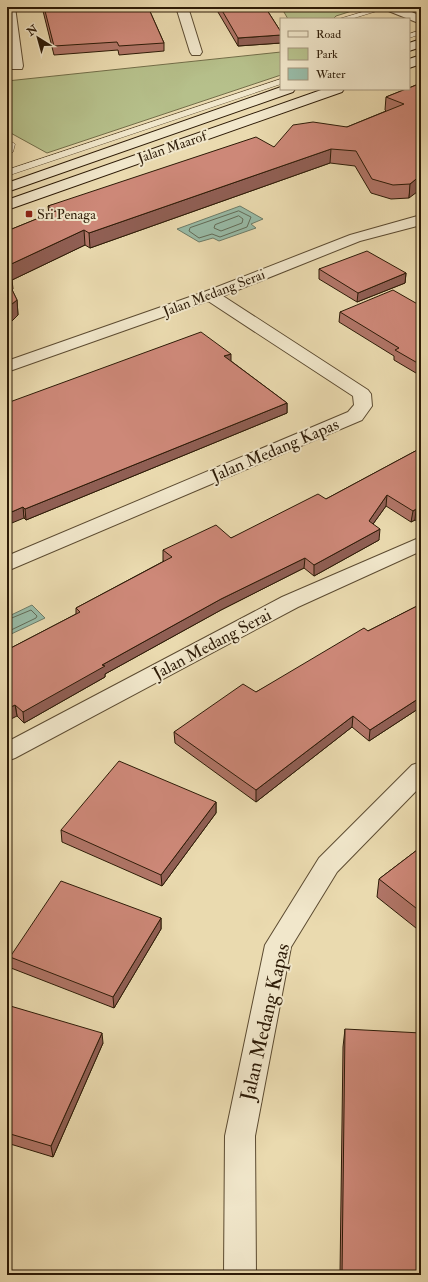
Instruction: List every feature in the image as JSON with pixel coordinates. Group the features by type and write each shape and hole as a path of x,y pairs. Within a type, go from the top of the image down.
{"street":[{"path":"9,7 17,66"},
{"path":"182,7 196,52"},
{"path":"389,7 421,20"},
{"path":"410,47 421,43"},
{"name":"Jalan Maarof","path":"7,188 285,90"},
{"name":"Jalan Maarof","path":"7,205 334,90"},
{"name":"Jalan Medang Serai","path":"7,367 210,295 355,238 421,220"},
{"name":"Jalan Medang Kapas","path":"7,564 355,416 363,406 362,394 286,343 210,295"},
{"name":"Jalan Medang Serai","path":"7,752 290,602 421,543"},
{"name":"Jalan Medang Kapas","path":"240,1275 240,1136 278,945 328,865 421,771"}],"lane":[{"path":"347,18 389,7"},
{"path":"410,36 421,32"},
{"path":"7,173 280,81"},
{"path":"7,141 11,144 10,150 7,151"}],"green space":[{"path":"281,7 352,7 355,10 334,18 287,18"},
{"path":"280,52 280,75 47,153 7,131 7,81"}],"water":[{"path":"240,206 263,219 251,224 256,228 219,241 213,238 199,242 177,229"},
{"path":"32,605 45,618 7,636 7,617"}],"building":[{"path":"44,7 148,7 164,43 119,46 117,42 54,46"},
{"path":"220,7 265,7 280,30 280,35 238,38"},
{"path":"421,83 421,175 410,184 393,185 372,179 356,151 331,149 89,233 84,230 7,266 7,231 56,211 48,206 256,137 274,147 293,125 313,122 347,127 404,104 386,97 404,90 410,90 410,88"},
{"path":"367,251 406,273 358,293 319,269"},
{"path":"7,267 11,274 7,277"},
{"path":"7,279 17,300 7,308"},
{"path":"393,290 421,306 421,365 395,350 399,348 340,312"},
{"path":"201,332 231,354 224,356 287,403 25,509 23,507 7,514 7,403"},
{"path":"421,448 421,509 419,511 416,509 413,511 387,495 369,521 380,529 314,565 305,558 221,599 102,665 105,666 23,712 15,705 7,709 7,650 80,612 76,608 172,557 163,550 216,525 231,538 318,494 326,499"},
{"path":"421,604 421,697 370,730 353,716 256,790 174,732 243,684 256,692 364,628 368,631"},
{"path":"119,761 216,802 161,875 61,830"},
{"path":"421,847 421,912 379,879"},
{"path":"61,881 161,918 113,997 10,957"},
{"path":"7,1005 102,1033 51,1146 7,1133"},
{"path":"345,1029 421,1033 421,1275 342,1275"}],"place":[{"name":"Sri Penaga","path":"29,214"}]}
